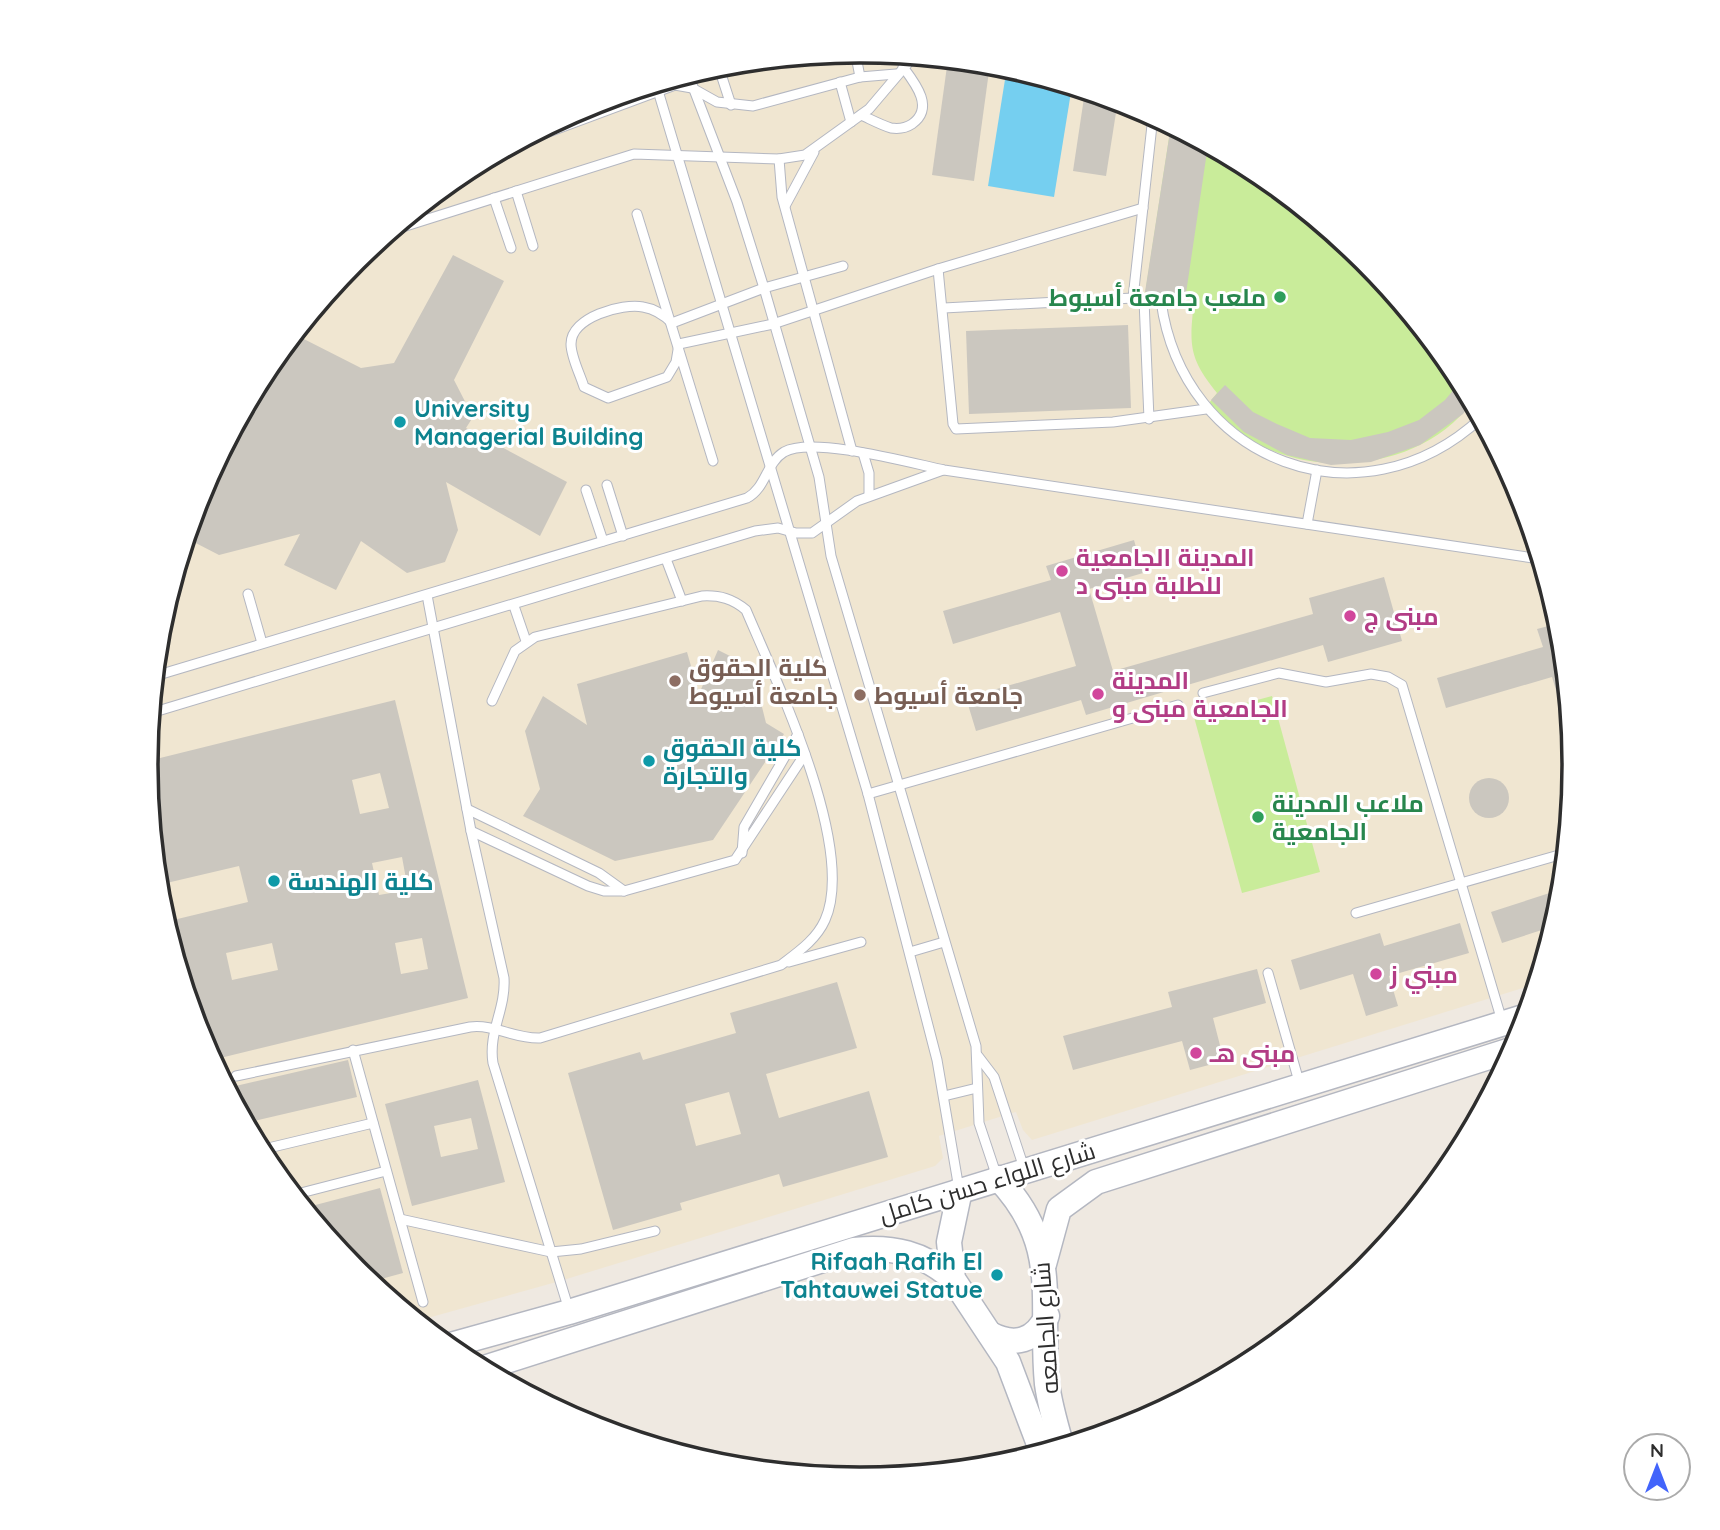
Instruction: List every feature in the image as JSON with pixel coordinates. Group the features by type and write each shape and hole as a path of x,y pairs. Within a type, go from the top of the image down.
{"main road":[{"name":"شارع اللواء حسن كامل","path":"461,1342 569,1312 1514,1020"},
{"name":"شارع اللواء حسن كامل","path":"1044,1264 1059,1209 1096,1182 1500,1053"},
{"name":"شارع الجامعه","path":"998,1178 1023,1209 1036,1235 1044,1264 1047,1383 1060,1438"},
{"name":"شارع الجامعه","path":"960,1190 949,1242 953,1279 990,1334 1021,1389 1039,1444"},
{"name":"شارع اللواء حسن كامل","path":"495,1364 854,1250 883,1247 908,1252 937,1265 953,1279"},
{"path":"990,1334 1017,1342 1030,1338 1041,1329 1047,1316"},
{"path":"1021,1389 1047,1383"}],"lane":[{"path":"857,63 860,76"},
{"path":"785,206 815,151 861,115 905,65"},
{"path":"681,86 731,105 764,104 860,76 900,70"},
{"path":"861,115 892,128 909,125 916,120 923,104 922,96 900,70"},
{"path":"722,76 731,105"},
{"path":"840,82 851,122"},
{"path":"691,84 764,288 823,493 831,556 978,1056 993,1077 1025,1170"},
{"path":"659,93 868,794 910,952 944,1096 960,1190"},
{"path":"1133,298 1152,127"},
{"path":"414,223 634,154 779,159 815,151"},
{"path":"779,159 778,178 852,451"},
{"path":"516,191 533,246"},
{"path":"494,198 511,248"},
{"path":"679,344 774,324 938,269 1143,208"},
{"path":"637,214 713,461"},
{"path":"672,323 721,302 843,266"},
{"path":"938,269 944,308 953,424 957,429 1149,419 1206,409"},
{"path":"944,308 1133,298 1176,303"},
{"path":"1144,300 1149,419"},
{"path":"1161,301 1175,359 1206,409 1238,438 1275,459 1317,471 1360,472 1402,465 1442,447 1473,424"},
{"path":"672,323 655,311 634,306 585,318 578,326 571,345 584,387 608,398 667,377 676,362 679,344"},
{"path":"164,673 747,498 757,491 771,465 786,451 808,447 852,451 944,470 1530,558"},
{"path":"863,453 869,473 869,496"},
{"path":"161,710 432,631 755,531 772,528 812,533 826,526 846,508 869,496 944,470"},
{"path":"1307,524 1317,471"},
{"path":"607,485 623,536"},
{"path":"586,490 603,541"},
{"path":"666,559 682,601"},
{"path":"248,594 262,643"},
{"path":"427,595 471,831 504,978 504,999 493,1027 493,1063 569,1312"},
{"path":"492,701 515,651 526,641 682,601 713,596 733,601 746,610 799,734 832,853 832,899 825,921 814,939 781,965"},
{"path":"514,606 526,641"},
{"path":"1203,693 1279,673 1326,682 1371,674 1402,685 1502,1023"},
{"path":"868,794 1178,705"},
{"path":"742,852 744,827 799,734"},
{"path":"471,831 588,886 604,891 624,891 726,864 742,852 805,754"},
{"path":"467,809 600,873 624,891"},
{"path":"1356,913 1556,856"},
{"path":"236,1076 470,1027 493,1027 516,1037 540,1038 861,942"},
{"path":"910,952 944,942"},
{"path":"1268,973 1300,1086"},
{"path":"352,1050 424,1302"},
{"path":"978,1056 976,1088 983,1142 998,1178"},
{"path":"944,1096 976,1088"},
{"path":"271,1147 373,1123"},
{"path":"303,1192 386,1171"},
{"path":"400,1219 551,1252 581,1249 655,1231"}],"shaded area":[{"name":"جامعة أسيوط","path":"860,63 952,69 997,76 1086,100 1129,116 1211,157 1250,181 1323,237 1388,302 1444,375 1468,414 1509,496 1525,539 1549,628 1556,673 1562,765 1556,857 1549,902 1526,987 1032,1140 1023,1130 1016,1112 1012,1113 939,1136 943,1158 935,1166 560,1281 428,1318 397,1293 332,1228 276,1155 230,1075 195,991 171,902 164,857 158,765 164,673 171,628 195,539 211,496 252,414 276,375 332,302 397,237 433,208 470,181 550,135 591,116 678,87 723,76 814,65"}],"green space":[{"name":"ملعب جامعة أسيوط","path":"1169,135 1250,181 1323,237 1388,302 1444,375 1465,410 1432,439 1381,459 1326,463 1273,451 1238,430 1209,403 1217,393 1201,370 1193,351 1194,302 1145,294"},
{"path":"1272,696 1320,872 1242,893 1194,717"}],"water":[{"path":"1005,78 1070,95 1054,197 988,186"}],"building":[{"path":"947,69 989,75 974,181 932,175"},
{"path":"1084,99 1116,111 1106,176 1073,171"},
{"path":"1169,135 1207,155 1185,300 1177,296 1145,292"},
{"name":"University Managerial Building","path":"453,255 504,281 454,380 473,417 466,428 567,482 540,536 446,482 458,530 445,562 407,573 361,541 336,590 284,565 300,534 219,555 194,542 230,455 276,375 303,338 361,368 394,363"},
{"path":"1128,325 1131,408 969,414 966,331"},
{"path":"1225,385 1253,412 1277,424 1310,438 1351,440 1388,432 1419,420 1453,390 1466,410 1420,445 1371,462 1331,465 1287,455 1244,432 1211,400"},
{"path":"1134,540 1143,573 1089,589 1113,671 1313,614 1309,598 1384,577 1402,641 1328,662 1323,645 1086,715 1081,700 976,731 966,698 1076,666 1060,612 953,644 943,611 1051,580 1046,566"},
{"path":"1549,626 1558,697 1552,677 1446,708 1437,678 1543,647 1537,629"},
{"name":"كلية الحقوق والتجارة","path":"718,650 752,667 766,723 784,734 713,840 615,861 523,816 540,789 525,731 543,696 587,725 577,684 687,652 699,694"},
{"name":"كلية الهندسة","path":"395,700 468,998 222,1058 195,991 175,920 248,902 239,866 168,883 160,811 158,758","holes":["380,773 389,808 360,814 352,780","402,857 408,890 379,895 372,863","422,938 428,969 401,974 395,943","272,943 278,970 232,980 226,953"]},
{"path":"1489,778 1503,784 1509,798 1503,812 1489,818 1475,812 1469,798 1475,784"},
{"path":"1550,893 1542,930 1502,943 1491,912"},
{"path":"1460,923 1469,953 1389,976 1398,1006 1366,1016 1353,974 1300,990 1291,960 1380,933 1384,946"},
{"path":"1257,969 1266,1003 1213,1018 1224,1061 1190,1070 1182,1041 1073,1070 1063,1036 1172,1007 1168,992"},
{"path":"837,982 857,1048 766,1074 779,1118 869,1091 888,1157 783,1187 779,1174 680,1203 682,1210 613,1230 568,1073 640,1052 643,1060 736,1033 730,1013","holes":["729,1092 741,1134 696,1146 685,1104"]},
{"path":"348,1060 357,1097 255,1121 236,1086"},
{"path":"478,1080 505,1182 412,1206 385,1104","holes":["471,1118 478,1149 441,1157 434,1126"]},
{"path":"380,1188 403,1273 382,1279 332,1228 314,1205"}],"place":[{"name":"ملعب جامعة أسيوط","path":"1280,297"},
{"name":"University Managerial Building","path":"400,422"},
{"name":"المدينة الجامعية للطلبة مبنى د","path":"1062,571"},
{"name":"مبنى ج","path":"1350,616"},
{"name":"كلية الحقوق جامعة أسيوط","path":"675,681"},
{"name":"المدينة الجامعية مبنى و","path":"1098,694"},
{"name":"جامعة أسيوط","path":"860,695"},
{"name":"كلية الحقوق والتجارة","path":"649,761"},
{"name":"ملاعب المدينة الجامعية","path":"1258,817"},
{"name":"كلية الهندسة","path":"274,881"},
{"name":"مبني ز","path":"1376,974"},
{"name":"مبنى هـ","path":"1196,1053"},
{"name":"Rifaah Rafih El Tahtauwei Statue","path":"997,1275"}]}
